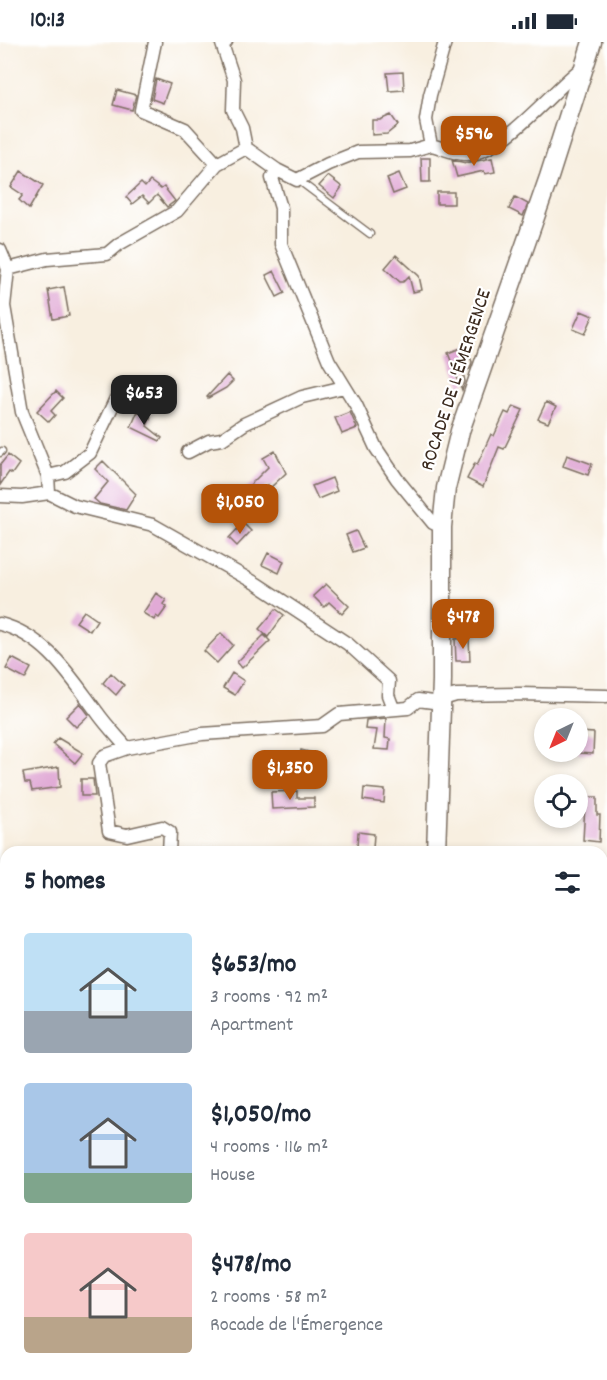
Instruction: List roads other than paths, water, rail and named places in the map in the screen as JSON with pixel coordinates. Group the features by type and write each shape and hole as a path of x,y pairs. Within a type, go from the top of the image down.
{"street":[{"path":"155,42 141,110 185,129 217,164"},
{"path":"431,145 426,120 430,94 445,42"},
{"name":"ROCADE DE L'ÉMERGENCE","path":"436,846 441,700 442,527 446,488 460,431 549,177 591,42"},
{"path":"223,43 234,80 233,110 242,128 246,148 277,170 297,180 358,152 410,151 431,145 466,154 490,147 512,133 562,83 582,68"},
{"path":"8,269 47,259 107,254 119,244 177,211 217,164 246,148"},
{"path":"277,170 272,178 281,208 281,244 329,361 356,405 376,448 397,479 433,523 442,527"},
{"path":"0,250 8,269 4,306 22,412 48,476 49,494"},
{"path":"188,452 209,441 222,439 244,423 302,397 344,387"},
{"path":"48,476 65,472 90,453 121,388"},
{"path":"0,496 22,497 49,494 75,506 153,525 257,585 348,644 389,681 388,695 393,708"},
{"path":"0,624 20,631 50,651 127,748"},
{"path":"169,846 170,832 162,827 128,835 109,831 99,763 104,756 127,748 202,734 322,726 339,714 408,708 418,700 433,702 467,695 607,696"}],"lane":[{"path":"297,180 370,234"}]}
